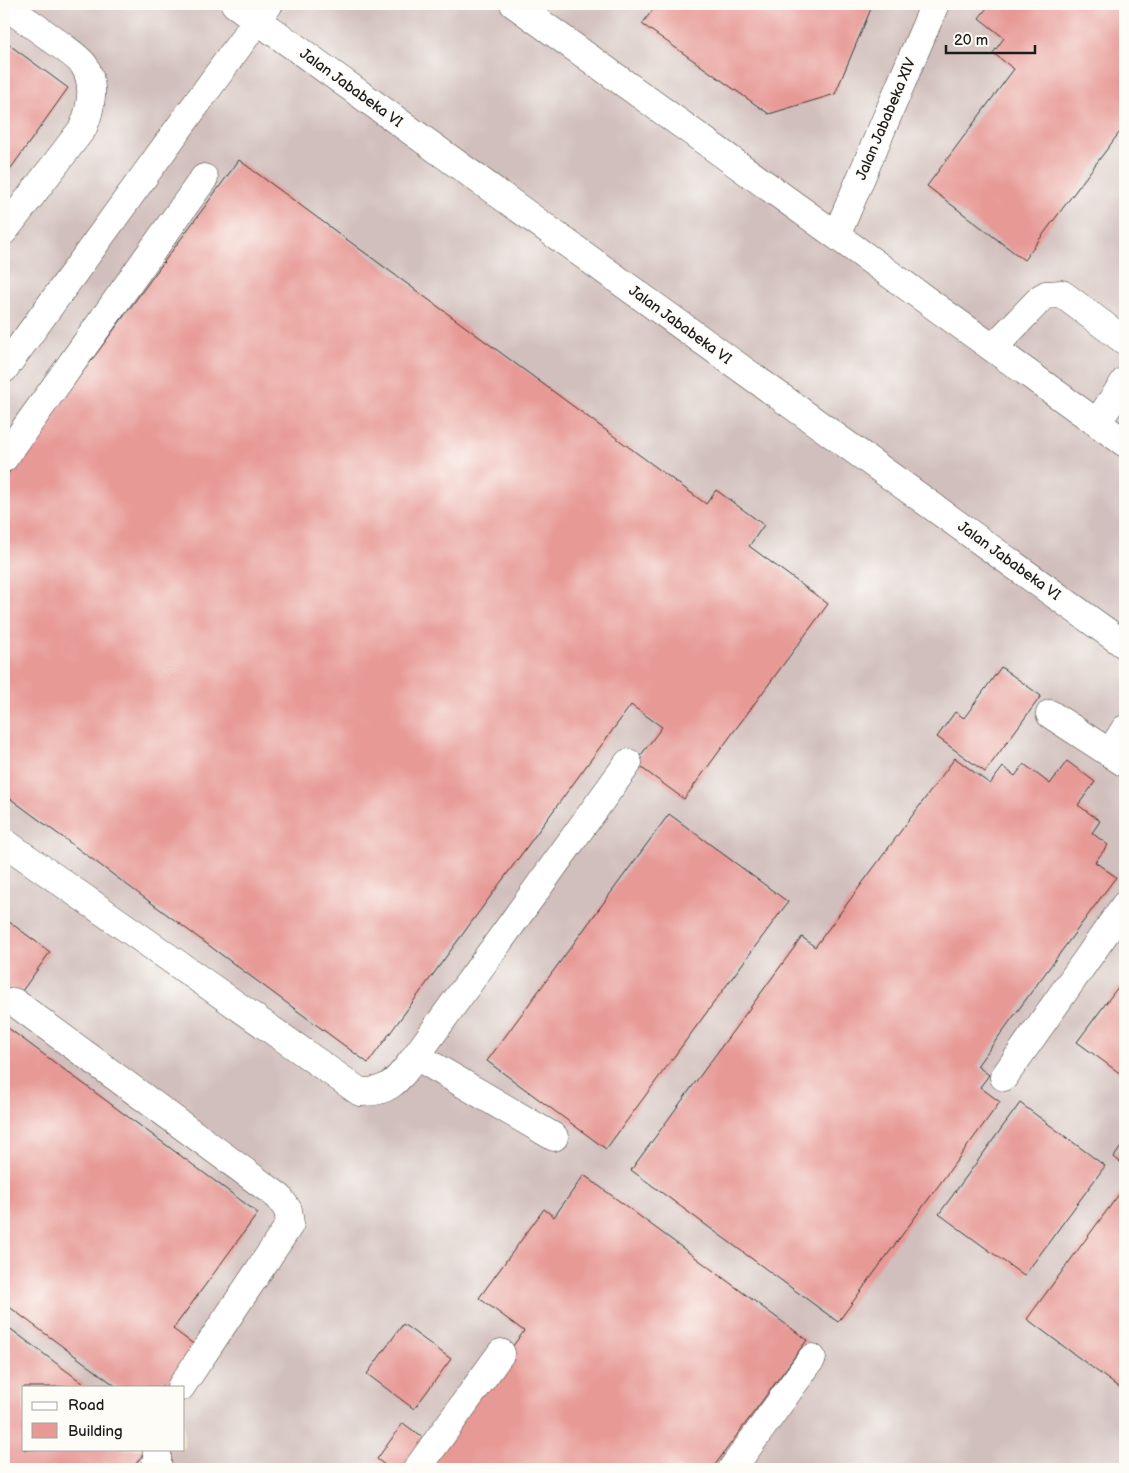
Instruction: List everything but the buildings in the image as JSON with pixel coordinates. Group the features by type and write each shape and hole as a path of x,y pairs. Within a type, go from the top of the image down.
{"street":[{"path":"4,4 84,64 90,80 91,98 90,112 83,128 4,232"},
{"name":"Jalan Jababeka VI","path":"235,4 265,9 1125,645"},
{"path":"514,4 837,234 1125,443"},
{"name":"Jalan Jababeka XIV","path":"837,234 935,4"},
{"path":"4,369 265,9"},
{"path":"4,458 204,178"},
{"path":"993,348 1041,298 1054,294 1062,294 1125,341"},
{"path":"1097,423 1125,381"},
{"path":"1050,714 1118,758 1125,729"},
{"path":"4,842 360,1092 376,1092 392,1086 416,1056 628,763"},
{"path":"1004,1077 1125,905"},
{"path":"14,1002 279,1196 288,1210 290,1224 182,1386"},
{"path":"416,1056 554,1137"},
{"path":"417,1469 501,1354"},
{"path":"732,1469 812,1358"},
{"path":"157,1450 157,1469"}],"shaded area":[{"path":"4,4 1125,4 1125,1469 4,1469"}]}
